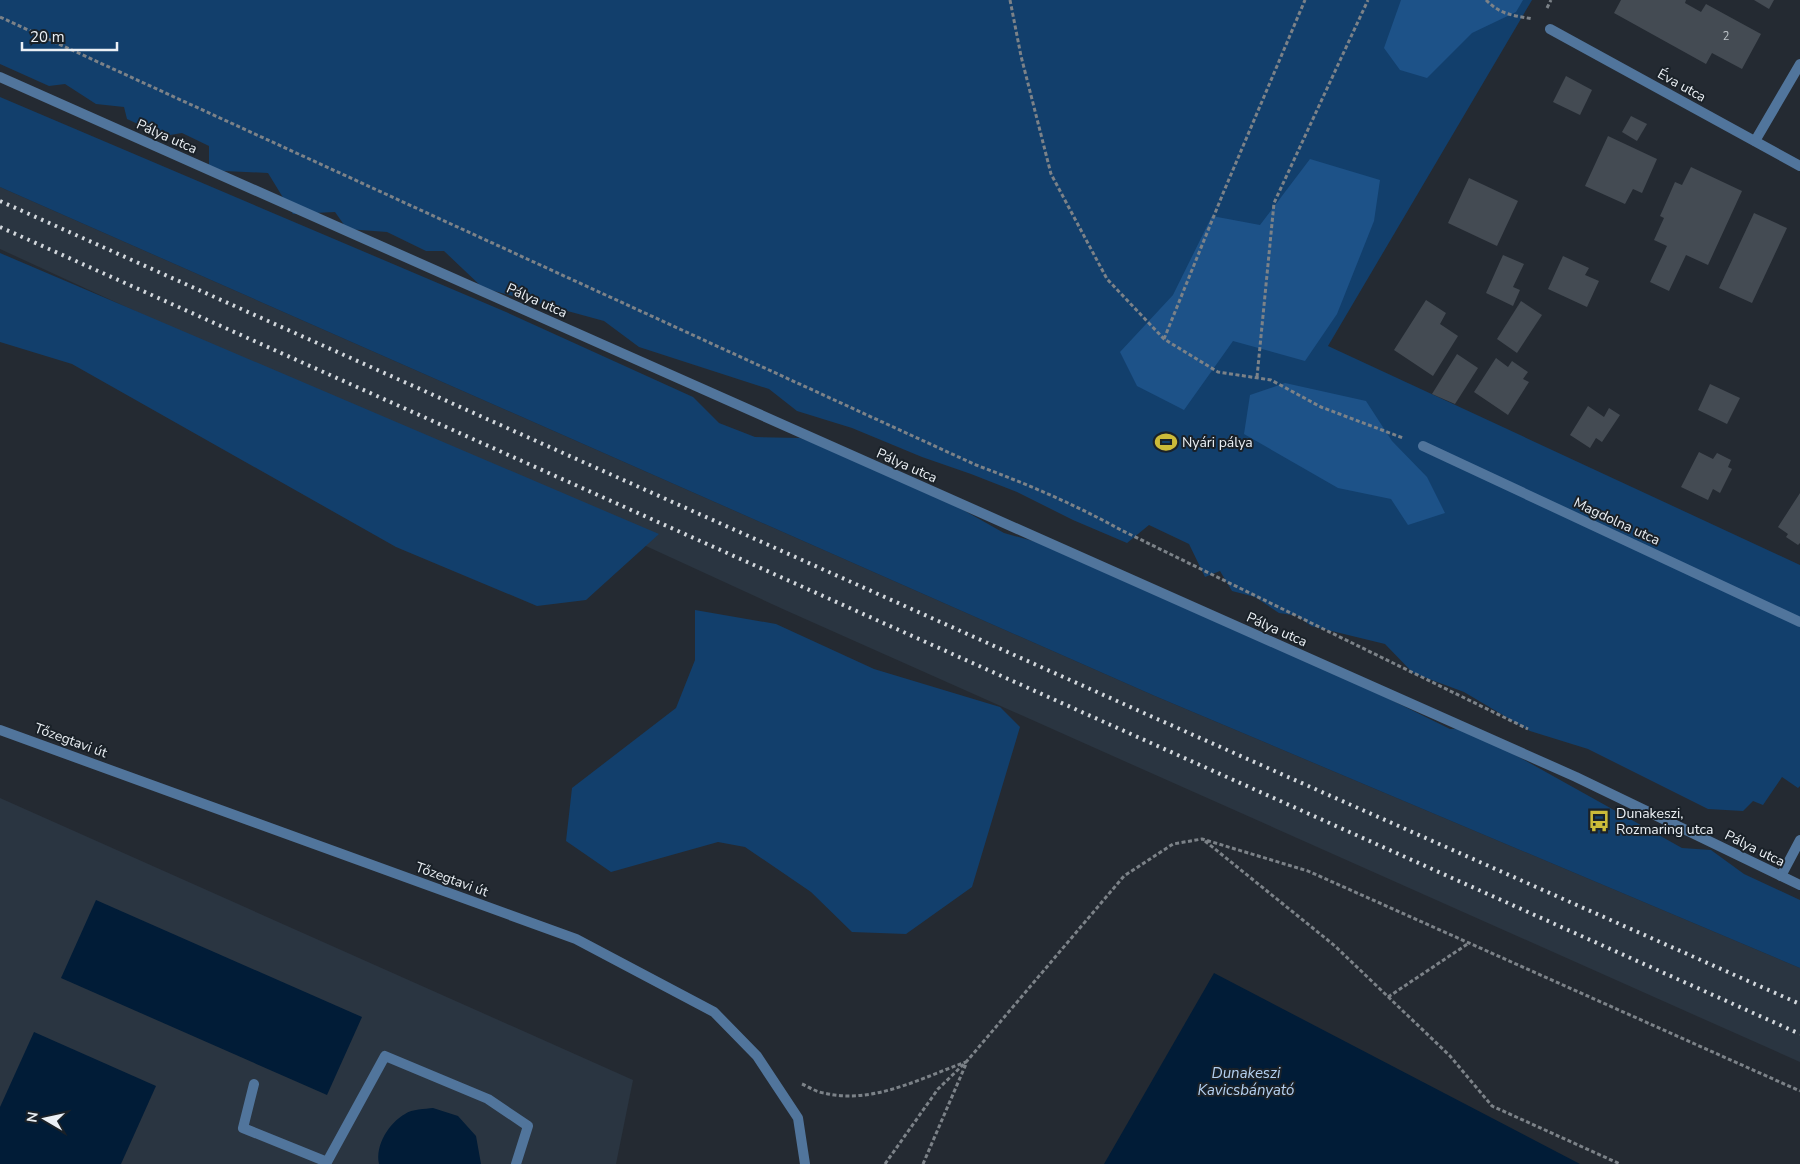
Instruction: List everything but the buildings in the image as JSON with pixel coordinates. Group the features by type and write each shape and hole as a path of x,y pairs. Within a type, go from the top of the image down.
{"street":[{"name":"Éva utca","path":"1550,29 1800,166"},
{"path":"1755,141 1800,64"},
{"name":"Pálya utca","path":"0,77 1567,773 1800,885"},
{"name":"Magdolna utca","path":"1423,446 1800,622"},
{"name":"Tőzegtavi út","path":"0,730 576,938 714,1012 757,1056 798,1118 805,1164"},
{"path":"1780,876 1800,840"},
{"path":"254,1084 242,1128 327,1162 384,1056 488,1099 528,1126 516,1164"}],"path":[{"path":"1010,0 1021,56 1052,174 1108,279 1164,339 1218,372 1271,380 1321,406 1423,446"},
{"path":"1164,339 1305,0"},
{"path":"1257,378 1274,203 1368,0"},
{"path":"1486,0 1496,10 1540,20"},
{"path":"0,17 976,465 1029,485 1083,509 1121,530 1531,731"},
{"path":"1202,839 1335,946 1450,1056 1492,1106 1620,1164"},
{"path":"885,1164 938,1089 967,1061 1124,876 1173,844 1202,839 1308,871 1800,1090"},
{"path":"1388,997 1469,942"},
{"path":"800,1082 822,1093 854,1097 885,1091 967,1061"},
{"path":"923,1164 967,1061"}],"shaded area":[{"name":"Nyári pálya","path":"0,0 1532,0 1328,346 1800,565 1800,786 1798,788 1782,777 1763,805 1753,801 1743,811 1708,809 1588,749 1530,731 1464,692 1413,673 1385,644 1311,626 1298,616 1279,613 1255,597 1232,591 1220,571 1205,577 1189,544 1149,525 1127,543 1073,520 1017,492 922,457 852,428 797,411 769,389 639,347 604,321 483,288 444,251 426,251 387,232 347,229 335,212 293,214 268,173 224,171 209,167 209,146 182,133 164,136 127,119 124,107 96,104 65,84 49,86 0,64"},
{"path":"1401,0 1523,0 1516,12 1472,33 1427,78 1400,70 1384,48"},
{"path":"0,97 506,312 693,397 719,423 755,437 800,438 896,472 1004,533 1065,550 1280,645 1450,729 1467,728 1682,848 1711,850 1744,874 1800,900 1800,968 1155,696 0,187"},
{"path":"1310,159 1380,180 1374,221 1337,314 1305,361 1233,341 1184,410 1137,386 1120,352 1173,295 1212,216 1260,225"},
{"path":"0,187 1155,696 1800,968 1800,1062 785,610 0,249"},
{"path":"0,253 659,534 586,600 537,606 396,547 72,364 0,342"},
{"path":"1285,383 1366,401 1392,441 1427,477 1445,513 1408,525 1391,499 1338,488 1244,434 1250,395"},
{"path":"695,610 776,624 874,669 1000,707 1020,727 972,887 906,934 852,932 811,892 745,847 718,842 611,872 566,841 572,788 676,708 695,660"},
{"path":"0,798 633,1080 616,1164 0,1164"}],"water":[{"path":"96,900 362,1017 327,1095 61,978"},
{"name":"Dunakeszi Kavicsbányató","path":"1214,973 1580,1164 1104,1164"},
{"path":"34,1032 156,1086 121,1164 0,1164 0,1107"},
{"path":"433,1108 458,1116 476,1136 481,1164 379,1164 378,1157 381,1142 394,1123 408,1112"}],"railway":[{"path":"0,201 1155,718 1800,1004"},
{"path":"0,227 1800,1034"}],"place":[{"name":"Nyári pálya","path":"1166,442"},
{"name":"Dunakeszi, Rozmaring utca","path":"1599,821"}]}
